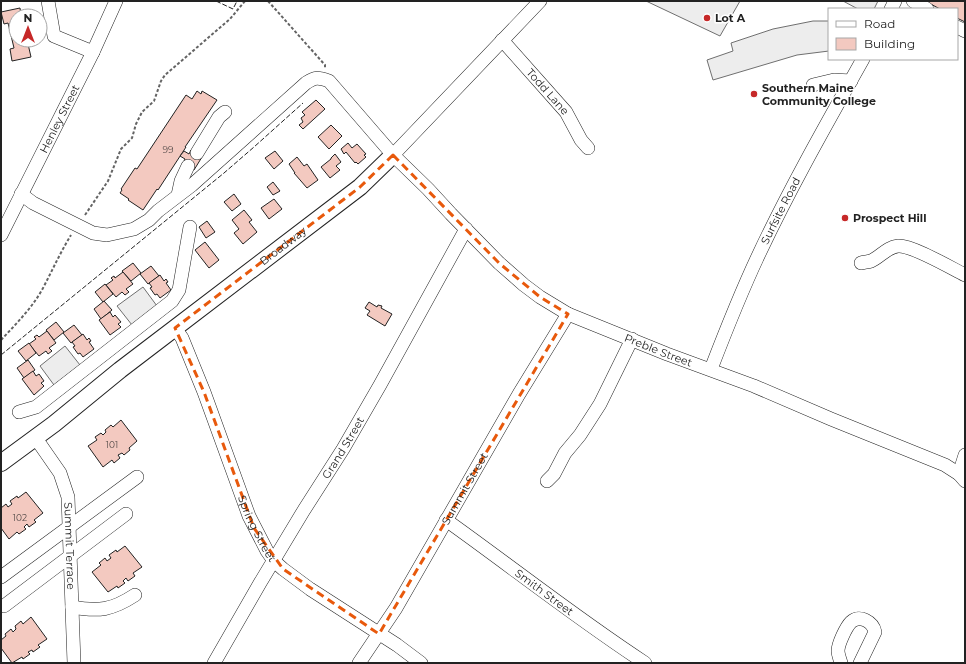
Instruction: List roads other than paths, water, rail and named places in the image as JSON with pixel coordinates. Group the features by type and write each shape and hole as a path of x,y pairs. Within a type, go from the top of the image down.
{"main road":[{"name":"Broadway","path":"1,463 360,187 393,154"}],"street":[{"path":"48,1 54,36 93,52"},
{"name":"Henley Street","path":"1,235 93,52 116,1"},
{"name":"Broadway","path":"393,154 540,1"},
{"path":"913,1 925,8"},
{"name":"Todd Lane","path":"502,40 566,112 581,140 588,148"},
{"name":"Surfsite Road","path":"711,369 738,300 775,220 862,60"},
{"name":"Preble Street","path":"178,195 192,185 306,83 314,78 322,78 329,81 393,154 466,229 524,285 540,297 568,314 667,354 754,386 945,465 962,478"},
{"path":"813,85 834,80 851,81"},
{"path":"197,153 219,117 225,112"},
{"path":"21,194 33,203 93,233 107,235 134,229 150,220 158,211 178,195 181,180 188,166"},
{"path":"19,412 36,407 172,301 179,290 190,227"},
{"name":"Grand Street","path":"214,663 304,510 343,449 377,391 466,229"},
{"path":"861,263 871,261 889,249 898,246 906,247 918,252 965,275"},
{"name":"Summit Street","path":"359,663 396,608 519,394 568,314"},
{"name":"Spring Street","path":"176,328 182,338 204,392 249,516 257,534 274,561 291,577 397,645 421,663"},
{"path":"547,481 554,474 565,453 580,435 600,404 632,339"},
{"path":"108,352 120,370"},
{"name":"Summit Terrace","path":"35,437 60,473 68,497 73,662"},
{"path":"962,478 965,455"},
{"path":"1,578 137,477"},
{"path":"4,606 126,514"},
{"name":"Smith Street","path":"446,520 503,560 546,594 645,663"},
{"path":"72,607 100,610 124,602 135,595"},
{"path":"841,663 838,651 839,643 851,622 857,619 863,619 870,622 874,627 875,632 860,663"}],"place":[{"name":"Lot A","path":"707,18"},
{"name":"Southern Maine Community College","path":"754,94"},
{"name":"Prospect Hill","path":"845,218"}]}
